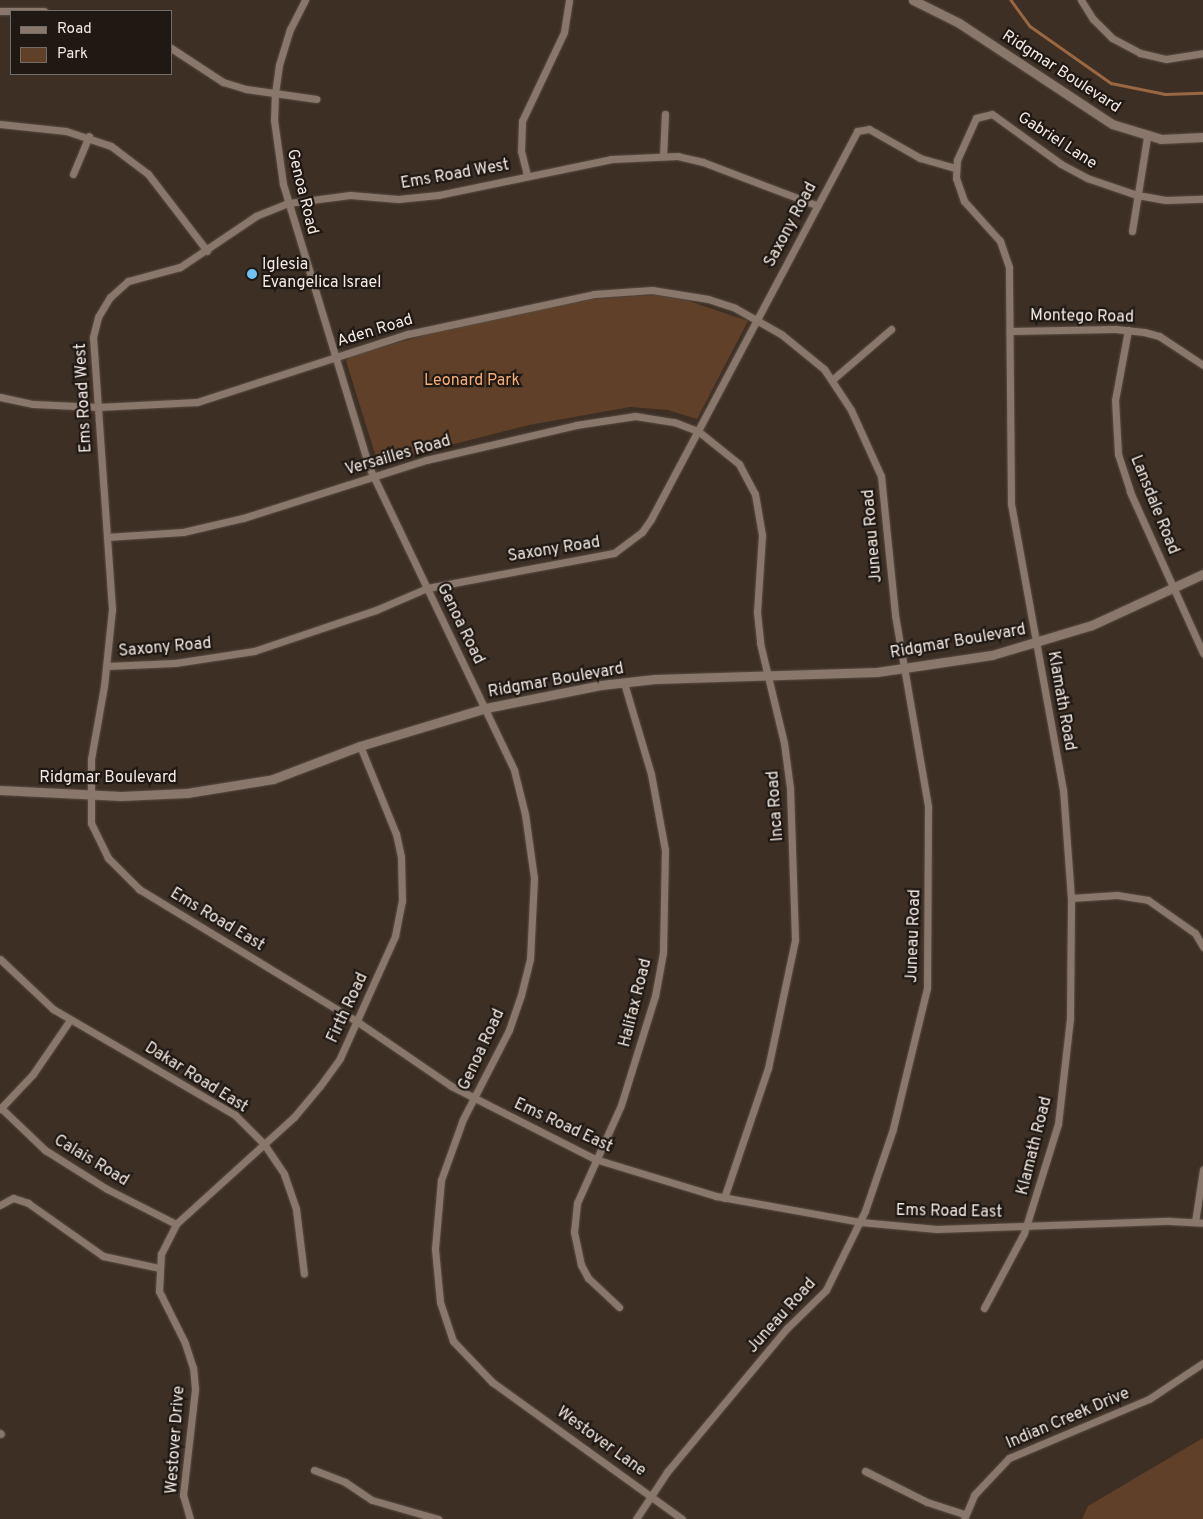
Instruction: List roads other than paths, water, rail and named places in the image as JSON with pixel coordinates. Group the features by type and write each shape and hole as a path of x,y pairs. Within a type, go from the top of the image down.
{"street":[{"name":"Genoa Road","path":"305,0 290,29 279,65 275,94 276,147 288,203 373,477 486,708 514,770 522,797 534,878 530,959 521,995 509,1030 474,1098 447,1160 438,1196 437,1279 440,1302 453,1341 502,1389"},
{"path":"527,175 521,151 522,121 564,32 568,0"},
{"name":"Ridgmar Boulevard","path":"913,0 959,23 1112,124 1148,137 1174,140 1203,137"},
{"path":"1081,0 1093,19 1112,38 1140,53 1166,59 1203,53"},
{"path":"172,49 218,79 246,89 316,99"},
{"path":"664,156 665,114"},
{"name":"Gabriel Lane","path":"956,168 968,130 976,118 992,114 1061,164 1087,178 1137,195 1166,200 1203,199"},
{"path":"0,124 27,124 89,136 126,156 148,174 208,251"},
{"name":"Saxony Road","path":"107,666 175,663 254,651 376,610 427,588 614,553 642,532 698,431 852,137 861,129 869,128 920,158 956,168"},
{"path":"73,174 89,136"},
{"path":"1132,232 1148,137"},
{"name":"Ems Road West","path":"89,795 91,759 107,666 112,609 93,337 98,317 110,297 128,281 180,267 208,251 256,216 288,203 350,195 398,199 438,195 527,175 612,159 664,156 702,162 816,205"},
{"name":"Klamath Road","path":"956,168 956,178 967,206 1004,249 1009,267 1011,504 1063,790 1071,898 1070,1018 1062,1105 1042,1182 1027,1226 984,1308"},
{"name":"Aden Road","path":"0,397 33,404 98,408 197,402 408,334 594,294 677,292 708,299 756,320"},
{"name":"Juneau Road","path":"636,1519 667,1472 787,1328 826,1290 860,1222 893,1129 927,988 929,814 895,615 881,476 851,410 832,380 802,348 756,320"},
{"path":"832,380 891,329"},
{"name":"Montego Road","path":"1010,331 1128,330 1159,336 1203,365"},
{"name":"Lansdale Road","path":"1128,330 1115,400 1118,454 1130,492 1203,653"},
{"name":"Versailles Road","path":"107,537 183,532 243,518 373,477 505,441 635,416 674,422 698,431"},
{"name":"Inca Road","path":"698,431 739,464 755,494 762,535 757,612 760,643 769,676 790,788 795,940 768,1068 724,1198"},
{"name":"Ridgmar Boulevard","path":"0,790 89,795 159,795 247,784 273,779 360,746 486,708 624,683 830,675 904,668 992,655 1037,644 1092,625 1203,574"},
{"name":"Halifax Road","path":"620,1307 588,1278 576,1248 577,1203 595,1159 621,1105 655,996 665,916 665,850 660,817 651,774 624,683"},
{"name":"Firth Road","path":"176,1224 264,1144 320,1086 340,1058 358,1022 395,936 402,879 396,834 360,746"},
{"name":"Ems Road East","path":"89,795 90,823 100,845 120,872 139,889 358,1022 474,1098 595,1159 724,1198 860,1222 937,1229 1203,1223"},
{"path":"1071,898 1117,895 1148,900 1195,934 1203,947"},
{"name":"Dakar Road East","path":"0,959 22,983 70,1020 222,1107 264,1144 284,1174 296,1209 304,1274"},
{"path":"1,1109 33,1074 70,1020"},
{"name":"Calais Road","path":"1,1109 45,1150 107,1189 176,1224"},
{"path":"1195,1222 1203,1170"},
{"path":"0,1205 13,1198 28,1203 103,1256 159,1268"},
{"name":"Westover Drive","path":"176,1224 160,1254 159,1291 185,1343 193,1368 195,1388 183,1495 190,1519"},
{"name":"Indian Creek Drive","path":"964,1517 984,1481 1010,1458 1149,1399 1203,1363"},
{"name":"Westover Lane","path":"502,1389 682,1519"},
{"path":"314,1470 345,1482 372,1500 438,1519"},
{"path":"864,1471 919,1499 964,1517"}],"waterway":[{"path":"1011,0 1030,26 1111,83 1165,94 1203,93"}],"place":[{"name":"Iglesia Evangelica Israel","path":"252,274"}],"park label":[{"name":"Leonard Park","path":"472,381"}]}
